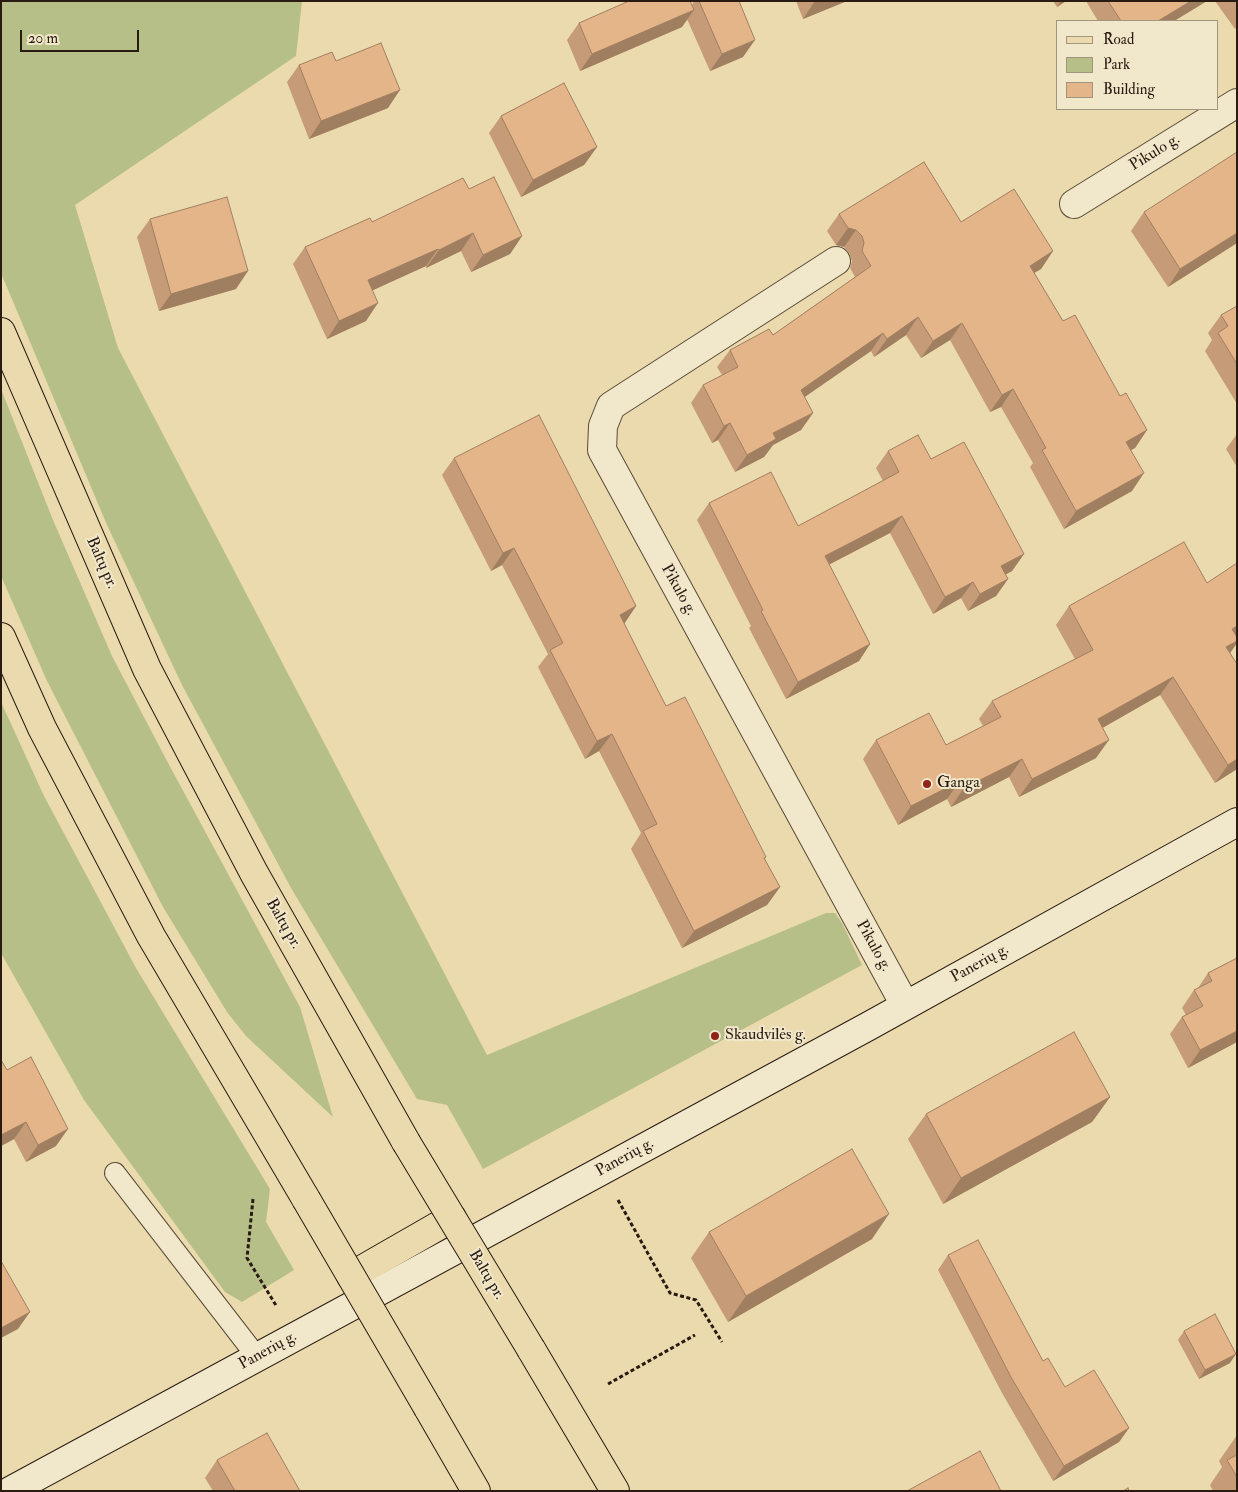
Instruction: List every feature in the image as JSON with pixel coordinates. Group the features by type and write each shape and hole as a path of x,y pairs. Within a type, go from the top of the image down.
{"main road":[{"name":"Pikulo g.","path":"1074,204 1237,103"},
{"name":"Pikulo g.","path":"836,261 611,406 603,426 602,450 906,1005"},
{"name":"Baltų pr.","path":"1,332 148,669 254,873 406,1142 615,1491"},
{"path":"1,637 42,728 151,936 476,1491"},
{"name":"Panerių g.","path":"10,1491 906,1005 1237,822"},
{"path":"351,1276 452,1218"}],"lane":[{"path":"115,1173 257,1357"}],"path":[{"path":"601,1171 670,1293 696,1300 722,1342"},
{"path":"253,1199 247,1258 294,1336"},
{"path":"608,1384 695,1335"}],"green space":[{"path":"1,1 302,1 296,56 75,205 118,348 487,1055 826,913 835,913 842,923 862,965 483,1169 447,1105 417,1099 291,888 182,685 107,525 1,273"},
{"path":"1,389 53,520 112,656 300,1007 333,1117 246,1036 227,1012 163,907 47,681 1,576"},
{"path":"1,702 44,796 136,968 270,1189 266,1222 294,1270 242,1302 225,1292 84,1100 1,953"}],"building":[{"path":"629,1 690,1 694,10 592,54 579,23"},
{"path":"699,1 739,1 755,40 722,54"},
{"path":"1108,1 1191,1 1160,20 1120,20"},
{"path":"381,43 400,90 321,121 299,65 332,52 336,61"},
{"path":"564,83 597,147 533,180 501,116"},
{"path":"1237,152 1237,233 1180,269 1144,212"},
{"path":"924,162 961,222 1014,189 1053,251 1030,266 1063,321 1075,315 1120,396 1126,393 1147,430 1126,442 1144,473 1076,511 1042,450 1046,448 1013,389 1002,395 962,323 933,341 918,317 887,339 883,333 801,390 813,413 773,433 776,439 747,455 730,423 724,426 703,385 738,367 730,350 769,329 773,335 871,266 862,251 864,243 862,236 856,230 848,228 839,214"},
{"path":"494,177 522,236 483,255 473,233 439,250 368,280 378,303 339,321 305,247 370,218 372,222 463,178 469,189"},
{"path":"227,197 248,271 171,294 150,219"},
{"path":"1237,306 1237,364 1218,333 1228,326 1221,315"},
{"path":"539,415 636,606 620,615 643,661 666,706 685,697 780,887 694,931 643,831 657,824 612,734 597,741 550,650 563,643 514,548 503,553 454,458"},
{"path":"918,435 931,459 964,442 1024,554 1001,566 1008,579 980,594 973,582 945,597 902,516 825,556 870,644 798,682 761,611 763,610 709,503 771,472 798,526 899,472 888,451"},
{"path":"1184,542 1207,583 1237,563 1237,626 1232,629 1237,637 1237,641 1226,647 1237,664 1237,759 1228,765 1173,677 1098,719 1109,740 1032,779 1022,759 964,788 960,781 911,806 876,740 929,713 946,745 1001,717 992,701 1093,650 1069,606"},
{"path":"1237,958 1237,1031 1200,1050 1182,1017 1203,1006 1194,990 1212,981 1208,973"},
{"path":"1074,1032 1110,1097 961,1178 926,1114"},
{"path":"31,1057 68,1129 38,1145 26,1122 1,1135 1,1060 7,1070"},
{"path":"852,1149 889,1214 746,1296 709,1232"},
{"path":"978,1240 1043,1361 1048,1358 1065,1387 1094,1370 1129,1428 1064,1466 1012,1379 948,1255"},
{"path":"1,1261 30,1312 1,1328"},
{"path":"1215,1314 1236,1354 1205,1370 1184,1331"},
{"path":"267,1433 300,1491 235,1491 217,1460"},
{"path":"980,1451 1001,1491 907,1491"},
{"path":"1237,1455 1237,1477 1227,1460"}],"place":[{"name":"Ganga","path":"927,784"},
{"name":"Skaudvilės g.","path":"715,1036"}]}
